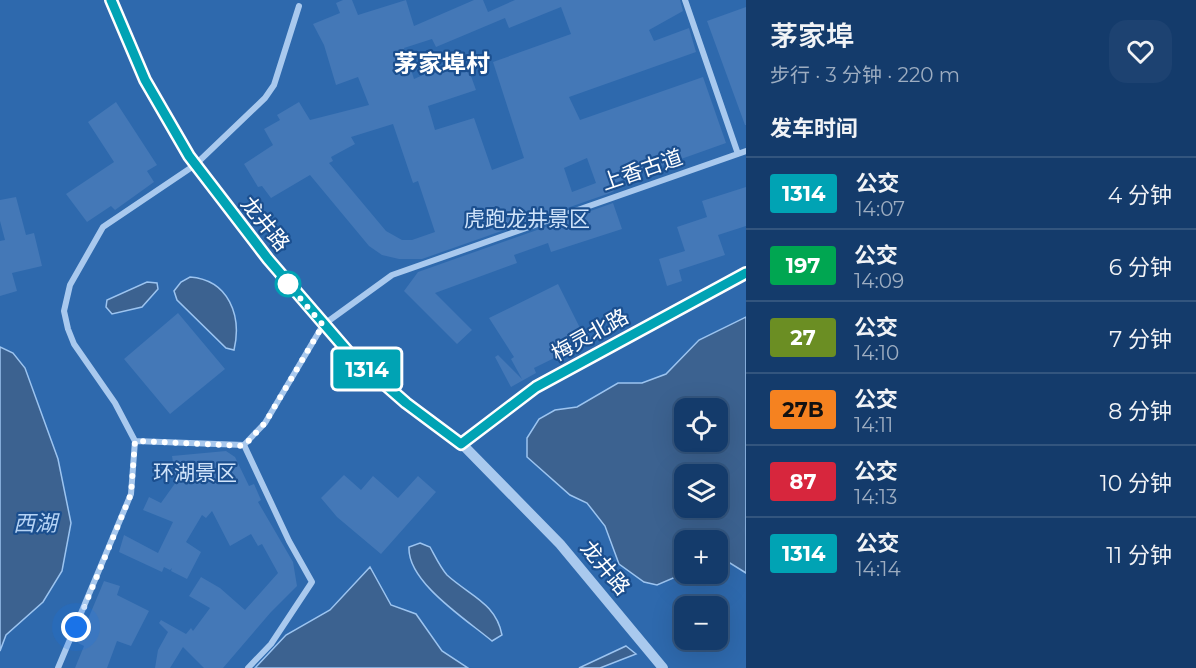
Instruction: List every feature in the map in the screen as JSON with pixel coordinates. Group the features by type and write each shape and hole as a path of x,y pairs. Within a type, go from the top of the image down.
{"street":[{"name":"龙井路","path":"111,0 145,80 195,165 323,325 350,354 406,403 461,444 560,544 663,668"},
{"path":"685,0 738,154"},
{"path":"58,668 131,494 135,441 115,403 74,344 64,311 70,285 103,228 195,165 265,98 274,85 299,6"},
{"name":"上香古道","path":"323,325 392,275 746,151"},
{"name":"梅灵北路","path":"461,444 536,387 746,273"},
{"path":"244,446 265,423 323,325"},
{"path":"135,441 244,446"},
{"path":"244,446 289,541 312,582 271,644 248,668"}],"green space":[{"path":"0,0 746,0 746,668 0,668"}],"water":[{"path":"190,277 214,285 230,302 236,325 234,350 226,348 177,300 174,291 181,282"},
{"path":"147,282 157,283 158,289 142,307 112,314 106,307 107,300"},
{"path":"746,317 746,573 728,562 728,530 674,530 674,578 657,585 644,582 619,564 605,526 587,503 570,495 527,457 527,438 539,419 555,410 577,407 618,383 642,383 666,374 699,340"},
{"name":"西湖","path":"0,347 13,353 25,368 58,459 71,523 62,571 43,602 6,635 0,651"},
{"path":"420,543 430,547 447,575 488,607 499,624 502,635 492,641 428,587 411,560 409,547"},
{"path":"370,567 391,605 416,614 442,651 468,668 255,668 286,635 330,610"},
{"path":"626,646 636,654 600,668 579,668"}],"building":[{"path":"352,0 358,15 406,0 414,26 474,0 483,0 488,12 515,0 680,0 683,11 649,30 654,41 689,28 696,52 569,97 580,120 703,77 726,143 611,184 614,191 610,193 422,259 399,259 382,255 369,246 310,175 271,198 262,186 258,187 244,164 273,145 264,129 280,120 277,115 299,102 310,120 369,105 358,77 336,85 324,45 313,24 340,13 336,3","holes":["561,7 571,34 493,62 524,158 492,170 474,118 435,130 428,106 476,90 467,65 446,72 443,66 414,79 404,48 432,39 436,47 505,18 509,28","393,124 413,183 418,181 435,232 412,240 402,240 386,231 329,163 333,161 331,157 355,144 351,137","587,158 596,183 572,192 564,168"]},
{"path":"746,7 746,125 745,125 707,21"},
{"path":"116,102 157,165 147,171 154,182 115,210 111,206 87,222 66,194 114,162 88,122"},
{"path":"746,187 746,226 718,235 725,255 679,270 682,281 667,286 659,259 685,251 677,227 707,217 702,201"},
{"path":"16,197 26,235 34,233 42,266 12,273 17,291 0,296 0,241 5,240 0,221 0,200"},
{"path":"613,203 622,229 551,252 548,243 514,255 517,263 435,293 472,330 457,344 404,291 418,272"},
{"path":"558,284 587,342 534,368 536,373 511,387 495,357 498,355 522,379 511,359 514,357 489,318"},
{"path":"178,313 225,369 170,414 124,359"},
{"path":"226,451 235,457 249,486 254,484 261,500 258,502 293,562 297,586 271,612 223,668 204,668 183,647 170,668 155,668 158,650 168,632 159,623 161,620 186,634 191,628 193,631 210,608 189,596 201,577 220,588 245,610 278,573 262,544 258,546 251,534 230,546 212,511 206,518 202,515 186,542 201,552 187,579 171,571 172,568 170,570 164,567 162,572 119,552 124,535 158,553 173,522 143,510 149,497 161,503 176,482 172,456"},
{"path":"344,475 361,490 373,476 398,498 418,476 436,492 381,554 337,517 321,498"},
{"path":"104,581 120,586 117,595 149,611 131,646 117,641 107,668 75,668 84,646 78,643"}],"bus line":[{"name":"1314","path":"111,0 145,80 189,156 268,259 350,354 406,403 461,444 536,387 746,273"}],"district":[{"name":"茅家埠村","path":"442,64"}],"route":[{"path":"76,627 131,494 135,441 244,446 265,423 285,385 323,325 288,284"}],"park label":[{"name":"虎跑龙井景区","path":"527,219"},
{"name":"环湖景区","path":"195,473"}]}
